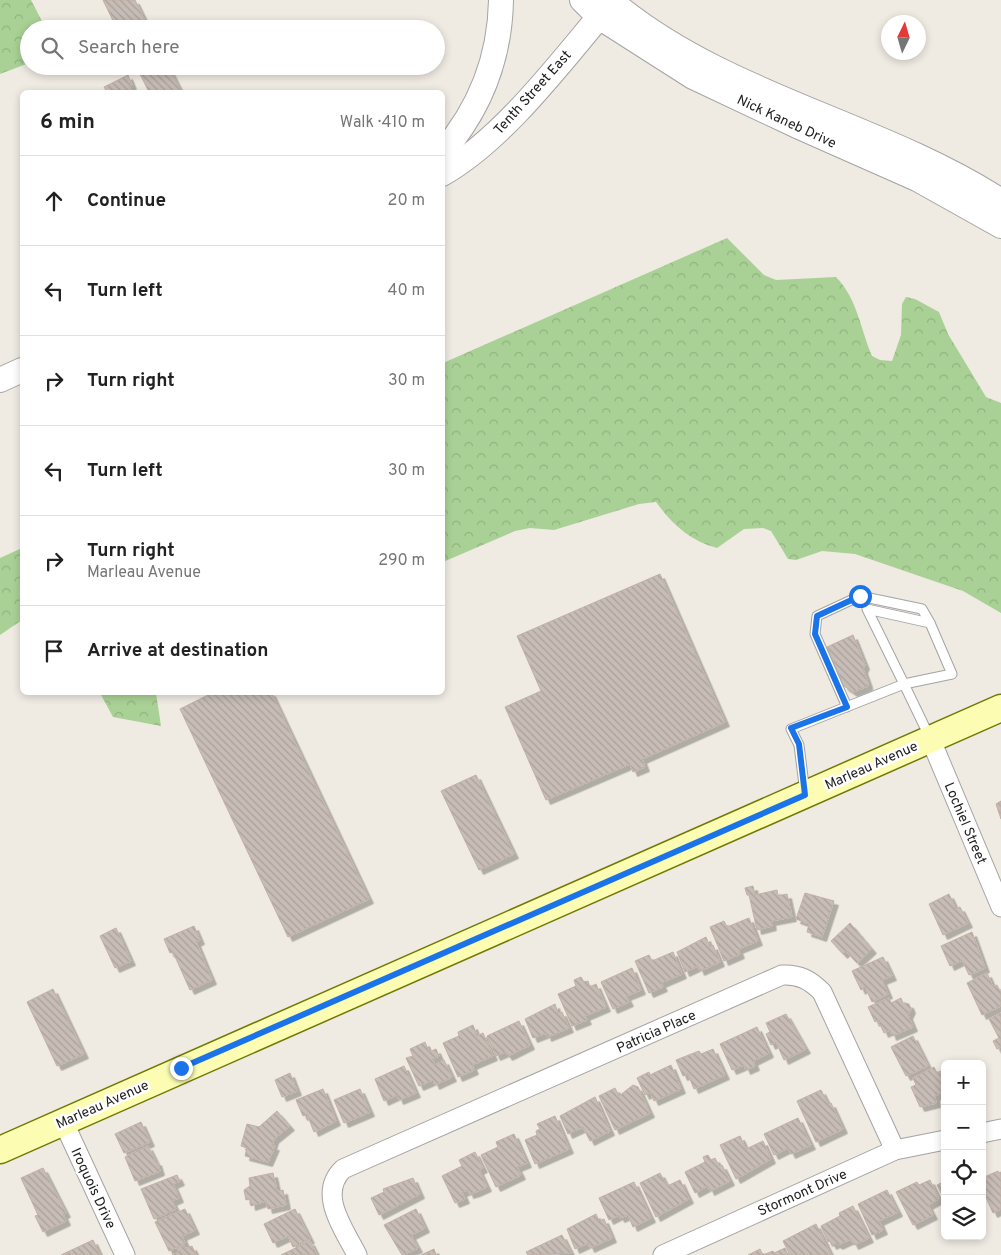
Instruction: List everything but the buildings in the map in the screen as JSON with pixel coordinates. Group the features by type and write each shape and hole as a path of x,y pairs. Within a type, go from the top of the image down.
{"main road":[{"name":"Marleau Avenue","path":"0,1150 1001,708"}],"street":[{"path":"445,150 457,137 481,97 494,54 501,0"},
{"name":"Nick Kaneb Drive","path":"582,0 607,6 713,66 757,88 912,153 979,187 1001,202"},
{"name":"Nick Kaneb Drive","path":"607,6 693,77 795,125 918,179 1001,226"},
{"name":"Tenth Street East","path":"445,172 482,146 520,108 607,6"},
{"path":"0,380 20,371"},
{"name":"Lochiel Street","path":"930,738 1001,905"},
{"name":"Patricia Place","path":"357,1255 331,1197 333,1181 343,1169 777,977 788,975 808,980 822,992 895,1150"},
{"name":"Iroquois Drive","path":"63,1121 125,1255"},
{"path":"986,1131 1001,1129"},
{"name":"Stormont Drive","path":"663,1255 895,1150 941,1141"}],"lane":[{"path":"805,795 799,744 791,728 847,707 904,684 952,674 922,609 860,596 817,616 815,634 847,707"},
{"path":"930,623 867,609 930,738"}],"green space":[{"path":"0,0 31,0 41,20 20,20 20,66 0,74"},
{"path":"727,238 764,275 776,280 836,277 854,305 872,356 880,360 892,361 901,335 902,304 906,297 915,299 939,312 948,334 986,397 1001,403 1001,613 963,591 855,554 822,551 796,560 788,559 771,531 763,528 744,529 717,548 707,545 682,531 656,502 639,504 554,530 530,528 515,531 445,561 445,362"},
{"path":"20,549 20,621 0,635 0,558"},
{"path":"101,695 156,695 161,726 113,717"}],"route":[{"path":"181,1068 805,795 799,744 791,728 847,707 815,634 817,616 860,596"}]}
